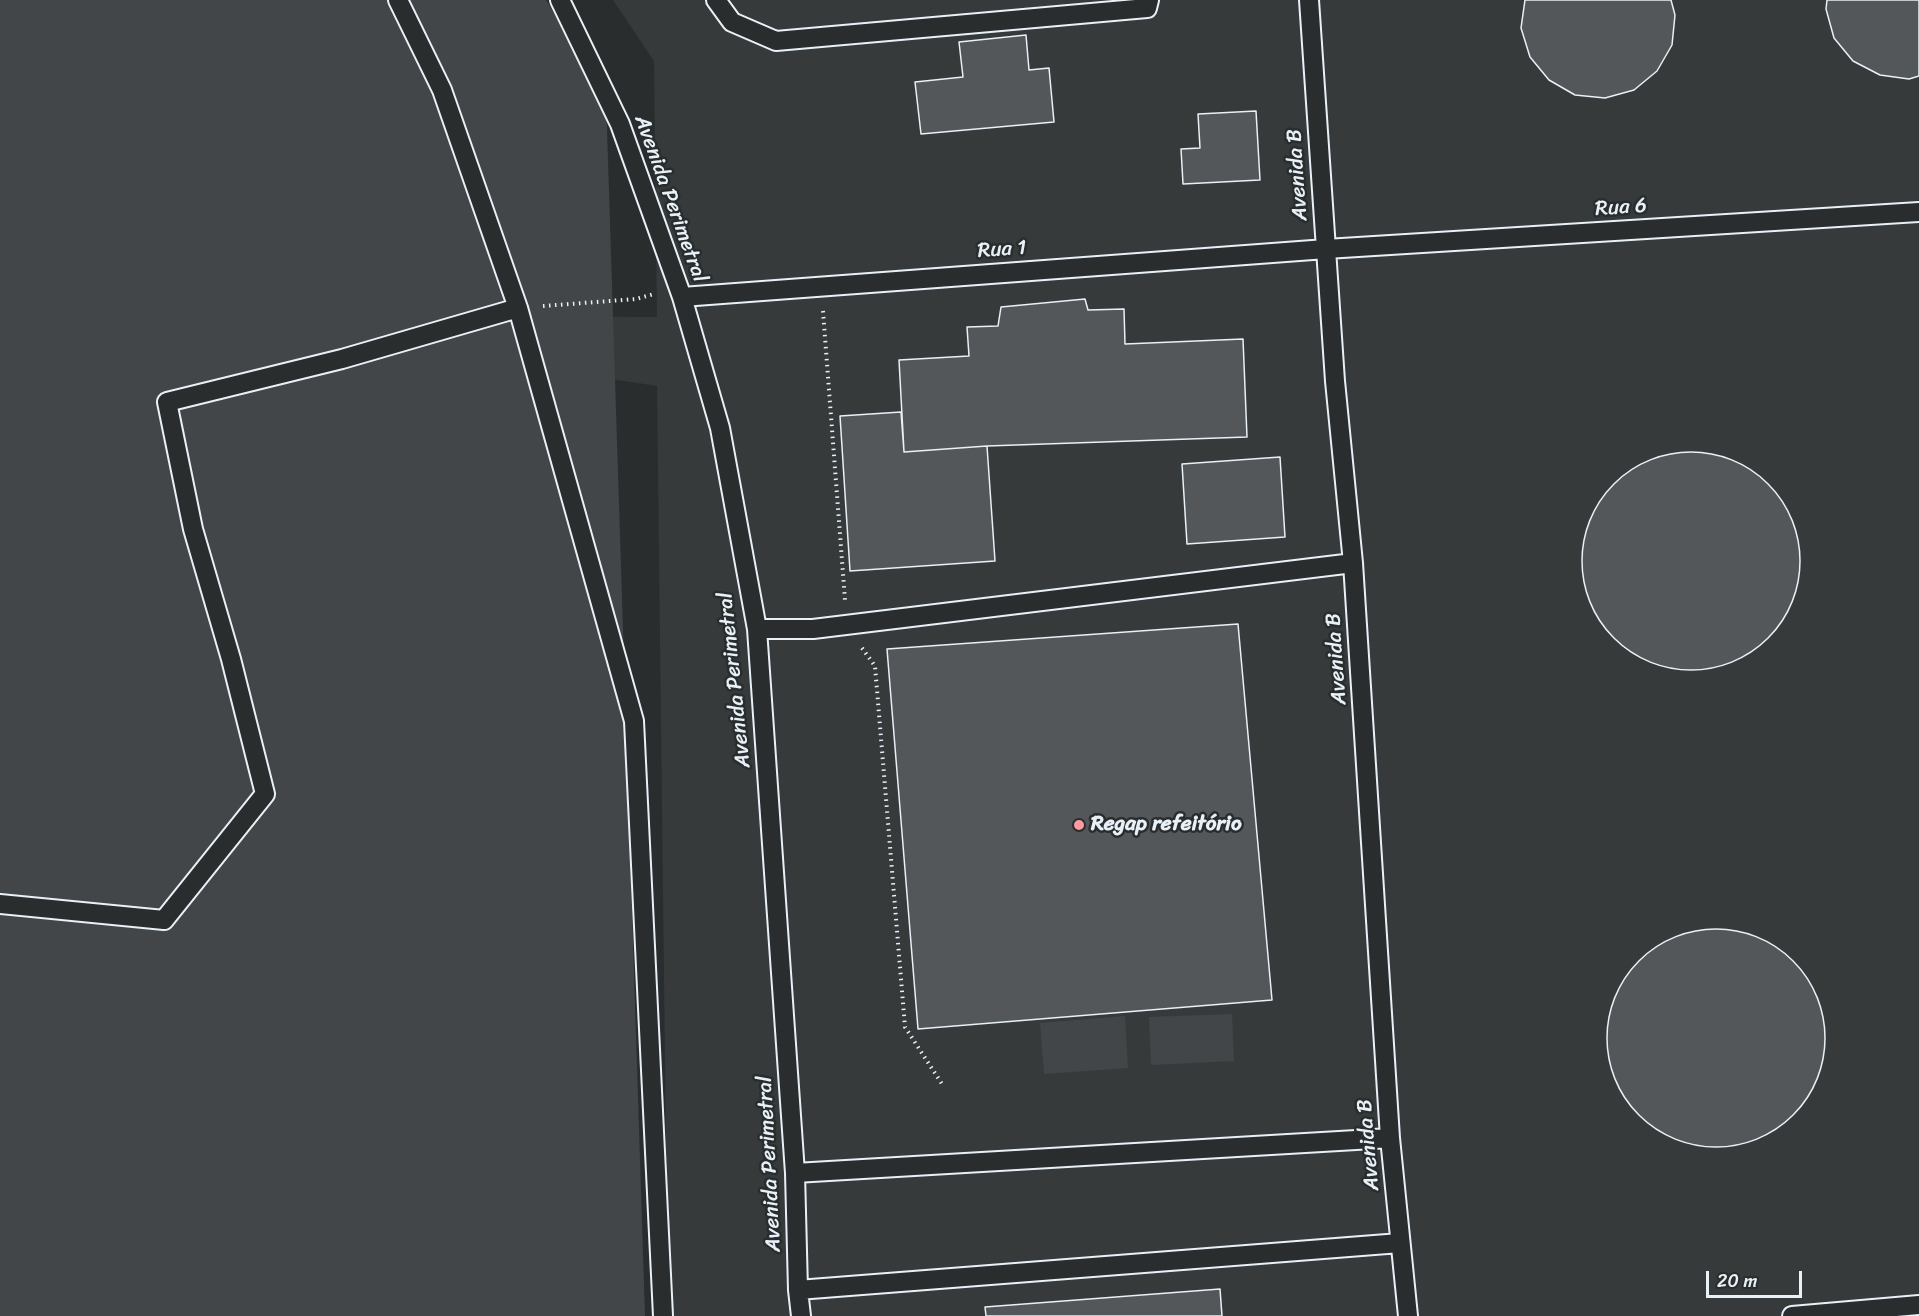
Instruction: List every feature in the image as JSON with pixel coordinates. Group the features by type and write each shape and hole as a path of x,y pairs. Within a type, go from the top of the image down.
{"lane":[{"path":"398,0 442,90 518,308 634,721 663,1316"},
{"name":"Avenida Perimetral","path":"560,0 620,124 681,297 720,428 757,630 795,1173 798,1290 801,1316"},
{"path":"716,0 732,22 776,41 1147,8 1149,0"},
{"name":"Avenida B","path":"1308,0 1335,381 1353,563 1390,1138 1408,1316"},
{"name":"Rua 6","path":"1326,249 1919,212"},
{"name":"Rua 1","path":"681,297 1326,249"},
{"path":"0,904 164,920 266,794 231,659 193,529 167,402 342,359 518,308"},
{"path":"757,630 813,629 1353,563"},
{"path":"795,1173 1390,1138"},
{"path":"798,1290 1400,1243"},
{"path":"1792,1316 1919,1305"}],"path":[{"path":"821,286 846,625 875,666 906,1027 942,1084"},
{"path":"559,304 636,299"}],"shaded area":[{"path":"0,0 546,0 606,98 645,1316 0,1316"},
{"path":"613,0 1919,0 1919,1316 668,1316 657,386 458,356 0,875 475,316 657,317 654,61"},
{"path":"1232,1014 1234,1061 1151,1065 1149,1017"},
{"path":"1125,1016 1128,1068 1044,1074 1040,1023"}],"building":[{"path":"1525,0 1671,0 1675,15 1672,45 1657,71 1634,90 1605,98 1575,95 1549,80 1530,57 1521,28"},
{"path":"1827,0 1919,0 1919,76 1909,79 1880,75 1853,61 1834,38 1826,9"},
{"path":"1026,35 1029,70 1049,68 1054,122 921,134 915,82 963,77 959,42"},
{"path":"1256,111 1260,180 1183,184 1181,149 1200,148 1198,114"},
{"path":"1085,299 1088,310 1124,309 1125,344 1243,339 1247,437 987,446 904,452 899,360 969,356 967,327 998,326 1001,307"},
{"path":"901,412 904,452 987,446 995,561 850,571 840,416"},
{"path":"1691,452 1723,457 1733,461 1768,484 1791,519 1795,529 1800,561 1795,593 1791,603 1768,638 1733,661 1723,665 1691,670 1659,665 1649,661 1614,638 1591,603 1587,593 1582,561 1587,529 1591,519 1614,484 1649,461 1659,457"},
{"path":"1280,457 1285,537 1187,544 1182,464"},
{"name":"Regap refeitório","path":"1238,624 1272,1000 918,1029 887,649"},
{"path":"1716,929 1737,931 1758,938 1793,961 1816,996 1823,1017 1825,1038 1823,1059 1816,1080 1793,1115 1758,1138 1737,1145 1716,1147 1695,1145 1674,1138 1639,1115 1616,1080 1609,1059 1607,1038 1609,1017 1616,996 1639,961 1674,938 1695,931"},
{"path":"1220,1289 1222,1316 986,1316 985,1307"}],"place":[{"name":"Regap refeitório","path":"1079,825"}]}
